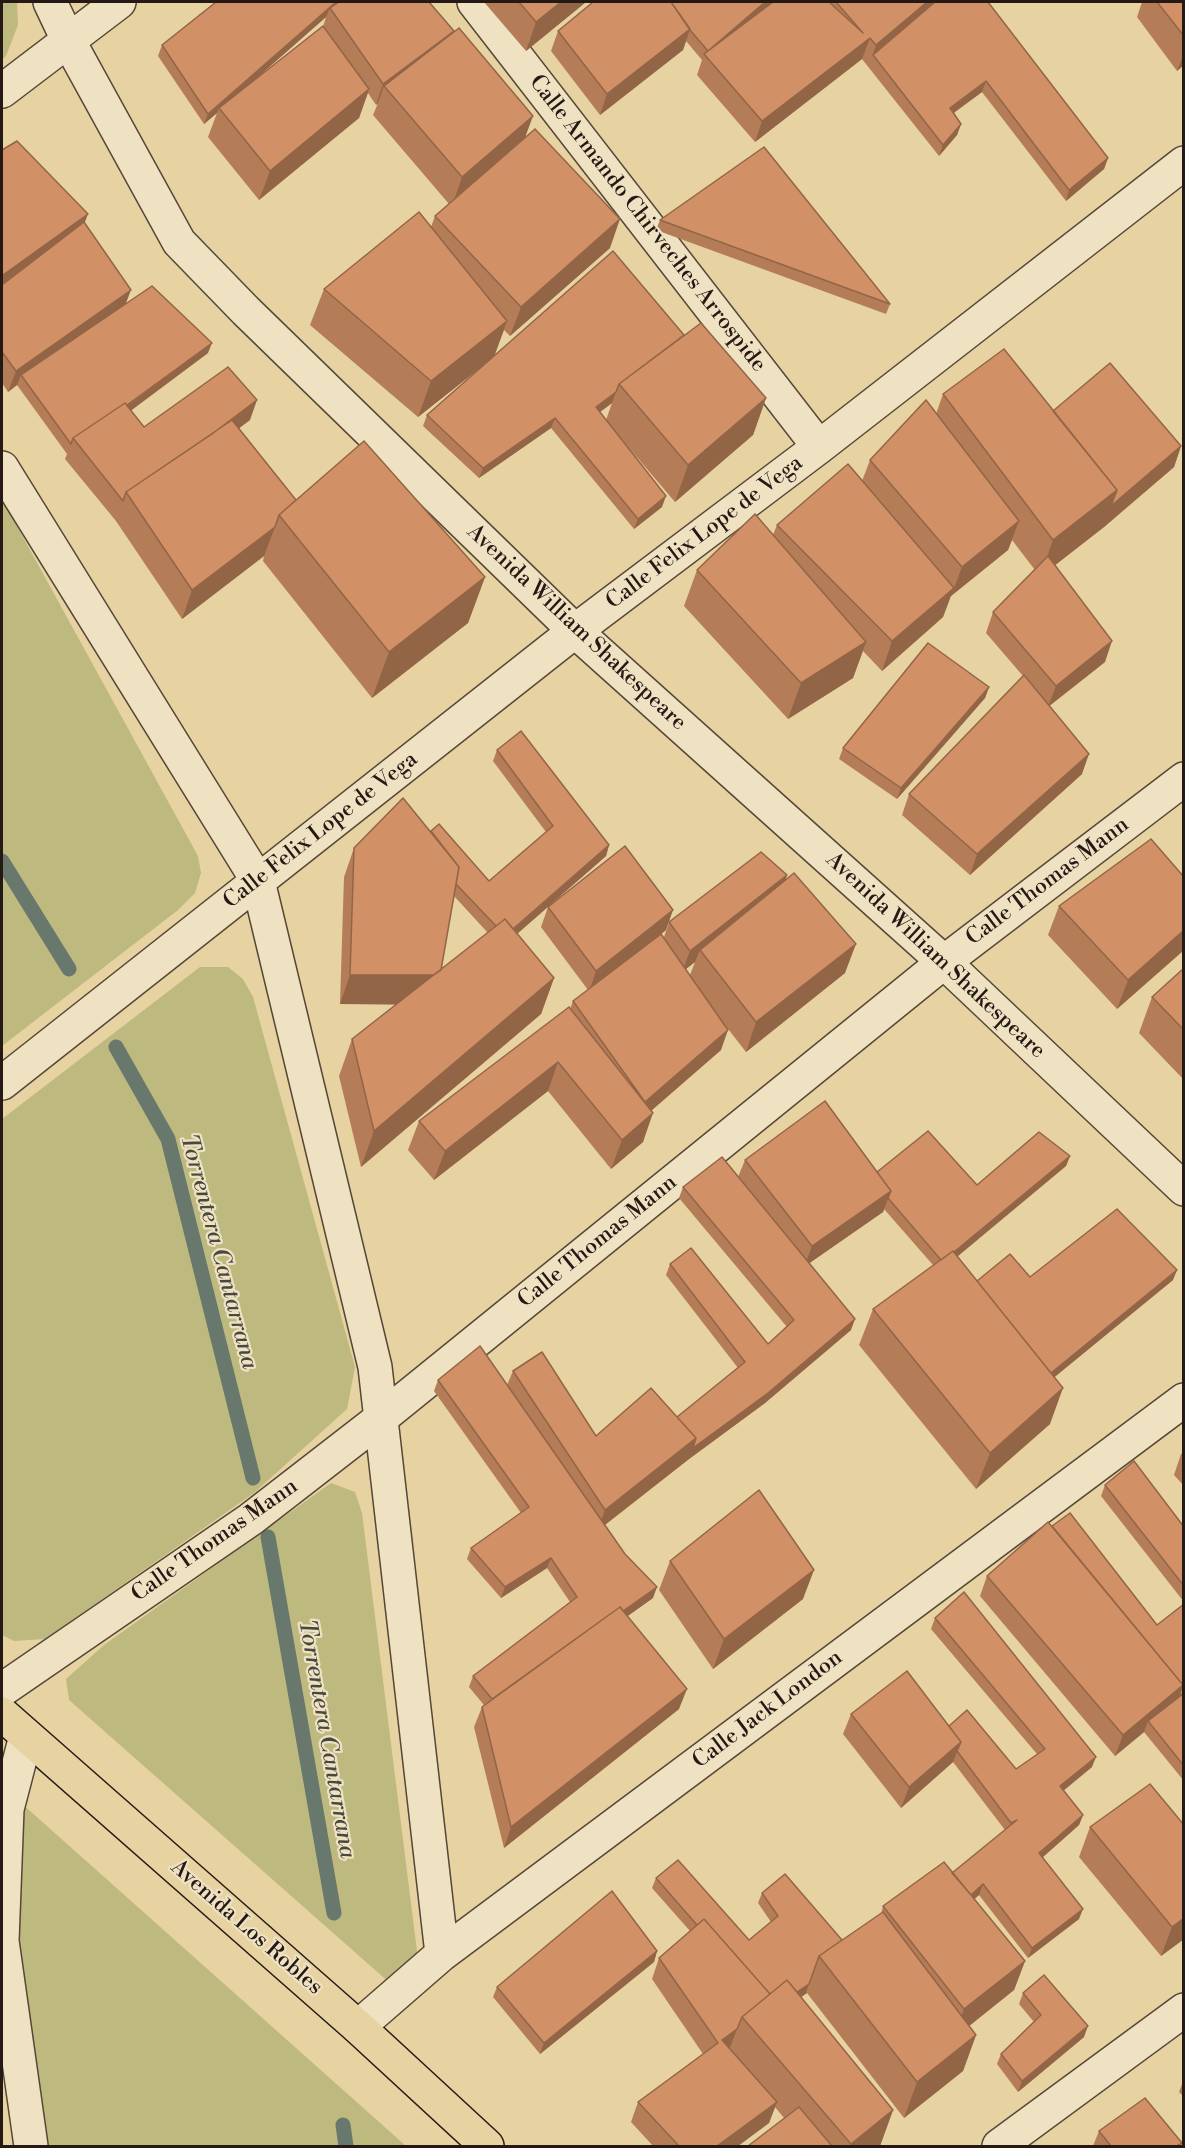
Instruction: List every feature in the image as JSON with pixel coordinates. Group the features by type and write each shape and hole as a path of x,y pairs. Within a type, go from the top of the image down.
{"main road":[{"name":"Avenida Los Robles","path":"2,1714 358,2027 487,2146"}],"street":[{"name":"Avenida William Shakespeare","path":"50,2 68,40 179,242 246,311 575,631 944,962 1184,1189"},
{"path":"2,91 119,2"},
{"name":"Calle Armando Chirveches Arrospide","path":"474,2 819,447"},
{"name":"Calle Felix Lope de Vega","path":"2,1083 575,631 819,447 1184,163"},
{"path":"2,468 258,881 375,1367 442,1954"},
{"name":"Calle Thomas Mann","path":"2,1690 251,1519 380,1419 944,962 1184,778"},
{"name":"Calle Jack London","path":"358,2027 442,1954 1184,1400"},
{"path":"26,1736 6,1809 2,1941 31,2146"},
{"path":"999,2146 1184,2010"}],"shaded area":[{"path":"2,2 17,2 18,25 6,56 2,60"},
{"path":"2,499 198,856 201,873 195,893 178,910 2,1046"},
{"path":"200,967 228,967 243,979 253,997 355,1367 347,1409 254,1493 45,1639 14,1641 2,1635 2,1119"},
{"path":"331,1483 355,1492 362,1513 419,1967 391,1984 69,1700 66,1679 104,1645"},
{"path":"11,1794 406,2146 37,2146 26,2100"}],"building":[{"path":"216,2 336,2 208,114 162,45"},
{"path":"339,2 429,2 454,31 383,84 330,8"},
{"path":"519,2 561,2 536,22"},
{"path":"593,2 671,2 690,29 607,94 558,31"},
{"path":"671,2 765,2 708,51"},
{"path":"773,2 829,2 863,33 836,2 927,2 876,45 870,38 762,121 704,54"},
{"path":"935,2 988,2 1108,158 1069,190 986,81 950,108 961,124 943,145 873,55"},
{"path":"1157,2 1184,2 1184,36"},
{"path":"323,26 369,89 270,171 219,108"},
{"path":"459,28 533,116 462,177 384,86"},
{"path":"535,129 620,219 521,307 435,216"},
{"path":"17,141 88,214 3,275 2,150"},
{"path":"764,147 890,304 660,220"},
{"path":"419,212 507,321 431,381 324,289"},
{"path":"84,222 131,290 16,371 2,352 2,285"},
{"path":"613,251 684,335 619,384 616,392 596,407 666,496 638,519 555,418 483,468 427,415"},
{"path":"152,286 212,343 127,405 125,403 73,438 71,444 21,375"},
{"path":"701,323 766,398 688,465 619,384"},
{"path":"1004,349 1117,490 1053,540 943,394"},
{"path":"1110,363 1181,446 1111,506 1117,490 1053,411"},
{"path":"228,367 257,400 212,434 126,492 123,501 73,438 125,403 144,427"},
{"path":"926,400 1019,521 962,567 870,460"},
{"path":"232,420 296,500 279,515 275,527 192,590 126,492"},
{"path":"364,441 485,577 389,652 279,515"},
{"path":"848,464 954,588 892,641 777,525"},
{"path":"755,514 866,642 801,683 697,570"},
{"path":"1048,556 1112,641 1056,686 993,612"},
{"path":"928,643 989,687 901,788 843,748"},
{"path":"1024,675 1089,754 977,854 909,794"},
{"path":"521,731 609,845 513,929 505,919 496,926 456,884 459,867 431,831 439,824 489,881 553,826 497,750"},
{"path":"403,798 459,867 441,970 434,975 350,975 354,848"},
{"path":"1151,839 1184,877 1184,930 1128,980 1059,906"},
{"path":"625,846 673,910 596,971 548,907"},
{"path":"761,852 787,875 690,951 669,922"},
{"path":"794,873 856,944 756,1022 700,950"},
{"path":"505,919 554,978 374,1131 352,1039"},
{"path":"661,934 728,1030 645,1102 573,1001"},
{"path":"1184,968 1184,1030 1152,997"},
{"path":"569,1007 653,1113 622,1140 558,1062 445,1151 419,1121"},
{"path":"825,1101 891,1191 812,1246 745,1160"},
{"path":"928,1131 977,1185 1039,1132 1070,1156 954,1252 941,1260 888,1198 891,1191 877,1172"},
{"path":"722,1157 855,1319 768,1393 693,1448 696,1438 677,1417 745,1362 670,1264 691,1248 768,1344 794,1320 683,1187"},
{"path":"1117,1209 1177,1270 1051,1373 977,1281 1010,1254 1030,1277"},
{"path":"953,1251 1063,1388 990,1453 873,1309"},
{"path":"480,1346 625,1554 657,1587 623,1611 620,1607 492,1699 473,1676 577,1597 551,1558 505,1587 471,1548 529,1507 438,1380"},
{"path":"542,1352 596,1436 651,1388 696,1438 605,1510 513,1371"},
{"path":"1134,1461 1184,1527 1184,1586 1105,1485"},
{"path":"759,1490 814,1570 724,1639 670,1561"},
{"path":"1070,1513 1157,1625 1184,1604 1184,1766 1148,1721 1183,1694 1179,1695 1183,1685 1052,1526"},
{"path":"1048,1522 1183,1685 1123,1735 987,1576"},
{"path":"964,1592 1096,1757 1060,1786 1083,1815 1039,1853 1083,1909 1032,1948 983,1884 971,1895 952,1873 1017,1820 1011,1823 957,1751 961,1742 949,1726 967,1710 1016,1769 1045,1749 935,1618"},
{"path":"620,1607 687,1689 511,1827 482,1707"},
{"path":"907,1671 961,1742 909,1787 851,1714"},
{"path":"1150,1784 1184,1825 1184,1918 1172,1927 1090,1827"},
{"path":"678,1860 749,1940 778,1916 762,1893 785,1874 842,1940 819,1956 809,1984 797,1992 787,1980 770,1994 704,1919 697,1925 656,1878"},
{"path":"944,1862 1025,1961 964,2009 883,1906"},
{"path":"612,1891 657,1951 544,2043 497,1987"},
{"path":"883,1912 976,2035 917,2082 819,1956"},
{"path":"704,1919 770,1994 742,2017 737,2029 722,2040 777,2102 717,2146 679,2146 638,2102 718,2043 659,1958"},
{"path":"1044,1975 1088,2026 1022,2081 1001,2054 1041,2015 1023,1993"},
{"path":"787,1980 893,2110 851,2144 742,2017"},
{"path":"1145,2098 1182,2143 1177,2146 1111,2146 1099,2131"},
{"path":"799,2107 832,2146 748,2146"}],"waterway":[{"name":"Torrentera Cantarrana","path":"2,861 69,969"},
{"name":"Torrentera Cantarrana","path":"116,1047 168,1139 253,1478"},
{"name":"Torrentera Cantarrana","path":"268,1537 334,1913"},
{"name":"Torrentera Cantarrana","path":"343,2125 346,2146"}]}
